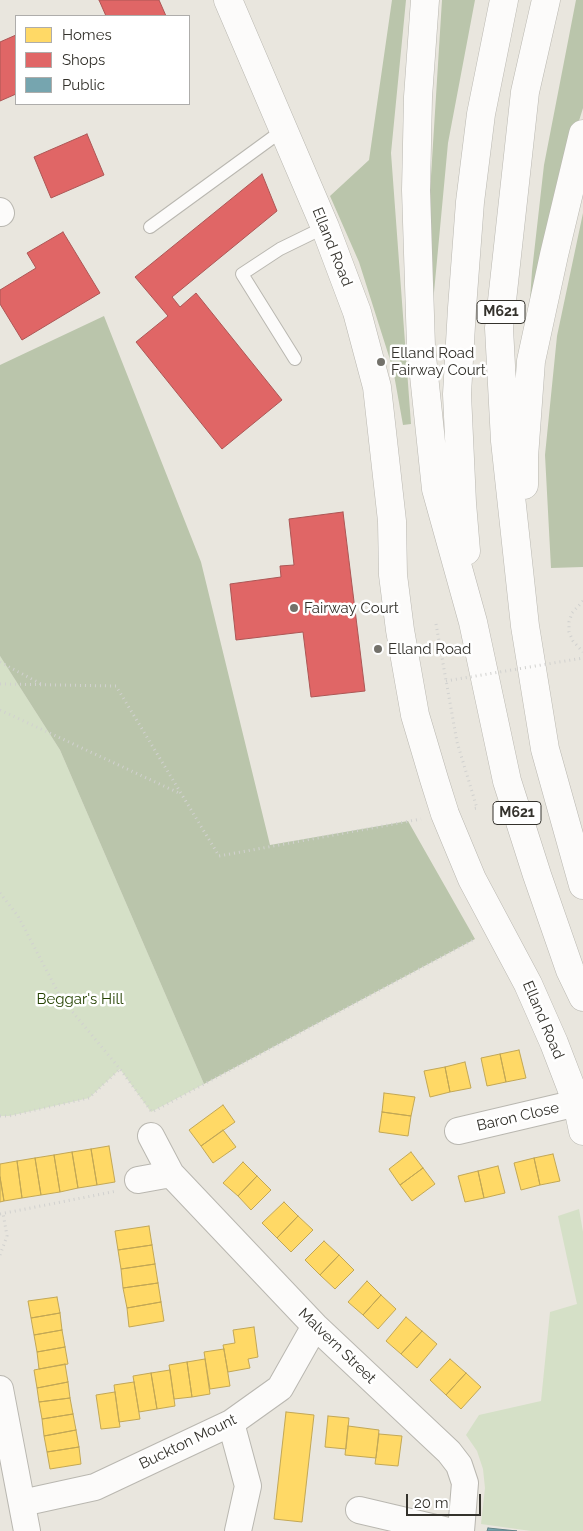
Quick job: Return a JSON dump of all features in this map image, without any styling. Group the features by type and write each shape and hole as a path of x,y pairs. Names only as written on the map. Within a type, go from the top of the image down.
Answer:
{"main road":[{"name":"Elland Road","path":"228,0 325,227 357,312 377,387 392,521 393,575 400,630 415,715 445,814 472,879 528,984 554,1042 577,1103 583,1131"},
{"path":"425,0 418,96 416,190 421,347 436,489 473,622"},
{"name":"M621","path":"504,0 481,114 470,202 457,394 462,503 473,622 507,781 570,970 583,997"},
{"name":"M621","path":"546,0 525,92 499,328 505,441 525,626 545,749 583,885"},
{"path":"525,626 524,456 532,361 554,255 583,134"}],"street":[{"name":"Baron Close","path":"458,1131 577,1103"},
{"name":"Malvern Street","path":"151,1124 172,1174 315,1326 449,1452 460,1465 465,1483 461,1531"},
{"path":"138,1180 172,1174"},
{"name":"Buckton Mount","path":"22,1503 95,1486 232,1423 280,1388 315,1326"},
{"path":"0,1389 27,1531"},
{"path":"232,1423 248,1486 238,1531"},
{"path":"359,1510 448,1531"}],"lane":[{"path":"150,227 283,130"},
{"path":"295,359 242,274 280,250 325,227"}],"path":[{"path":"583,602 572,612 569,632 572,641 583,652"},
{"path":"0,684 116,686 219,856 477,808 457,742 436,624"},
{"path":"446,680 583,658"},
{"path":"0,662 42,685"},
{"path":"0,710 181,794"},
{"path":"0,893 18,916 61,998 120,1069 151,1124 498,927"},
{"path":"0,1116 9,1116 89,1098 120,1069"},
{"path":"0,1255 7,1236 1,1214 118,1191 138,1180"}],"green space":[{"path":"392,0 406,0 391,153 411,424 403,425 393,369 359,262 330,196 369,160"},
{"path":"442,0 475,0 448,143 433,303 430,192"},
{"path":"576,0 583,0 583,108 564,169 525,371 532,271 544,165"},
{"path":"583,213 583,567 551,568 545,455 557,336"},
{"path":"104,316 201,562 270,845 408,821 475,939 204,1084 60,750 0,656 0,365"},
{"name":"Beggar's Hill","path":"0,656 60,750 204,1084 151,1112 120,1069 89,1098 9,1116 0,1116"},
{"path":"579,1209 583,1232 583,1531 531,1531 481,1524 485,1488 483,1469 477,1451 466,1435 479,1415 541,1401 550,1312 577,1304 558,1216"}],"building: Homes":[{"path":"519,1050 526,1078 506,1082 500,1054"},
{"path":"500,1054 506,1082 487,1086 481,1058"},
{"path":"465,1062 471,1088 450,1092 445,1067"},
{"path":"445,1067 450,1092 430,1097 424,1071"},
{"path":"384,1093 415,1097 411,1116 382,1112"},
{"path":"223,1105 235,1122 201,1146 189,1130"},
{"path":"382,1112 411,1116 408,1136 379,1132"},
{"path":"223,1130 236,1147 213,1163 201,1146"},
{"path":"109,1146 115,1182 97,1185 91,1149"},
{"path":"91,1149 97,1185 78,1188 72,1152"},
{"path":"72,1152 78,1188 60,1192 54,1155"},
{"path":"411,1152 423,1168 400,1185 389,1169"},
{"path":"553,1154 560,1181 540,1185 534,1158"},
{"path":"54,1155 60,1192 41,1195 35,1158"},
{"path":"35,1158 41,1195 22,1198 17,1161"},
{"path":"534,1158 540,1185 521,1190 514,1163"},
{"path":"17,1161 22,1198 4,1201 0,1164"},
{"path":"243,1162 257,1176 238,1196 223,1183"},
{"path":"498,1166 505,1193 484,1198 478,1171"},
{"path":"423,1168 435,1184 412,1201 400,1185"},
{"path":"478,1171 484,1198 465,1202 458,1176"},
{"path":"257,1176 271,1190 251,1210 238,1196"},
{"path":"0,1177 4,1201 0,1202"},
{"path":"284,1202 298,1216 277,1238 262,1223"},
{"path":"298,1216 313,1230 291,1252 277,1238"},
{"path":"149,1226 152,1245 118,1250 115,1231"},
{"path":"324,1241 339,1255 320,1275 305,1260"},
{"path":"152,1245 155,1264 121,1269 118,1250"},
{"path":"339,1255 354,1270 335,1289 320,1275"},
{"path":"155,1264 158,1283 123,1288 121,1269"},
{"path":"367,1281 381,1295 363,1315 348,1302"},
{"path":"158,1283 161,1302 127,1308 123,1288"},
{"path":"381,1295 396,1309 378,1329 363,1315"},
{"path":"57,1297 60,1313 31,1318 28,1301"},
{"path":"161,1302 164,1321 129,1327 127,1308"},
{"path":"60,1313 62,1330 34,1335 31,1318"},
{"path":"406,1317 422,1331 401,1354 386,1341"},
{"path":"254,1327 258,1357 248,1359 250,1368 228,1372 223,1345 235,1343 233,1330"},
{"path":"62,1330 65,1347 37,1352 34,1335"},
{"path":"422,1331 437,1344 417,1368 401,1354"},
{"path":"65,1347 68,1364 39,1369 37,1352"},
{"path":"224,1349 230,1386 210,1389 204,1352"},
{"path":"205,1359 210,1394 192,1397 187,1362"},
{"path":"450,1359 466,1373 446,1395 430,1380"},
{"path":"187,1362 192,1397 174,1399 169,1365"},
{"path":"65,1364 68,1382 37,1388 34,1370"},
{"path":"170,1370 175,1406 157,1409 151,1373"},
{"path":"151,1373 157,1409 139,1412 133,1376"},
{"path":"466,1373 481,1387 461,1409 446,1395"},
{"path":"68,1382 70,1398 39,1402 37,1388"},
{"path":"134,1382 140,1419 119,1422 114,1385"},
{"path":"115,1392 120,1427 101,1429 96,1395"},
{"path":"70,1398 73,1414 42,1419 39,1402"},
{"path":"286,1412 314,1415 302,1522 274,1519"},
{"path":"73,1414 76,1430 44,1436 42,1419"},
{"path":"328,1416 349,1418 346,1449 325,1447"},
{"path":"348,1426 379,1430 376,1458 345,1455"},
{"path":"76,1430 79,1447 47,1452 44,1436"},
{"path":"379,1434 402,1436 398,1466 375,1464"},
{"path":"79,1447 81,1464 50,1469 47,1452"}],"building: Shops":[{"path":"99,0 159,0 166,15 106,15"},
{"path":"15,35 15,94 0,101 0,42"},
{"path":"87,134 104,175 51,198 34,157"},
{"path":"262,174 277,211 172,297 180,307 196,293 282,400 222,449 136,342 168,316 135,277"},
{"path":"63,232 100,293 22,340 0,304 0,290 36,268 27,253"},
{"name":"Fairway Court","path":"343,512 365,691 311,697 303,632 236,640 230,584 281,577 280,566 294,565 289,519"}],"building: Public":[{"path":"488,1528 517,1531 487,1531"}],"place":[{"name":"Elland Road Fairway Court","path":"381,362"},
{"name":"Fairway Court","path":"294,608"},
{"name":"Elland Road","path":"378,649"}]}
